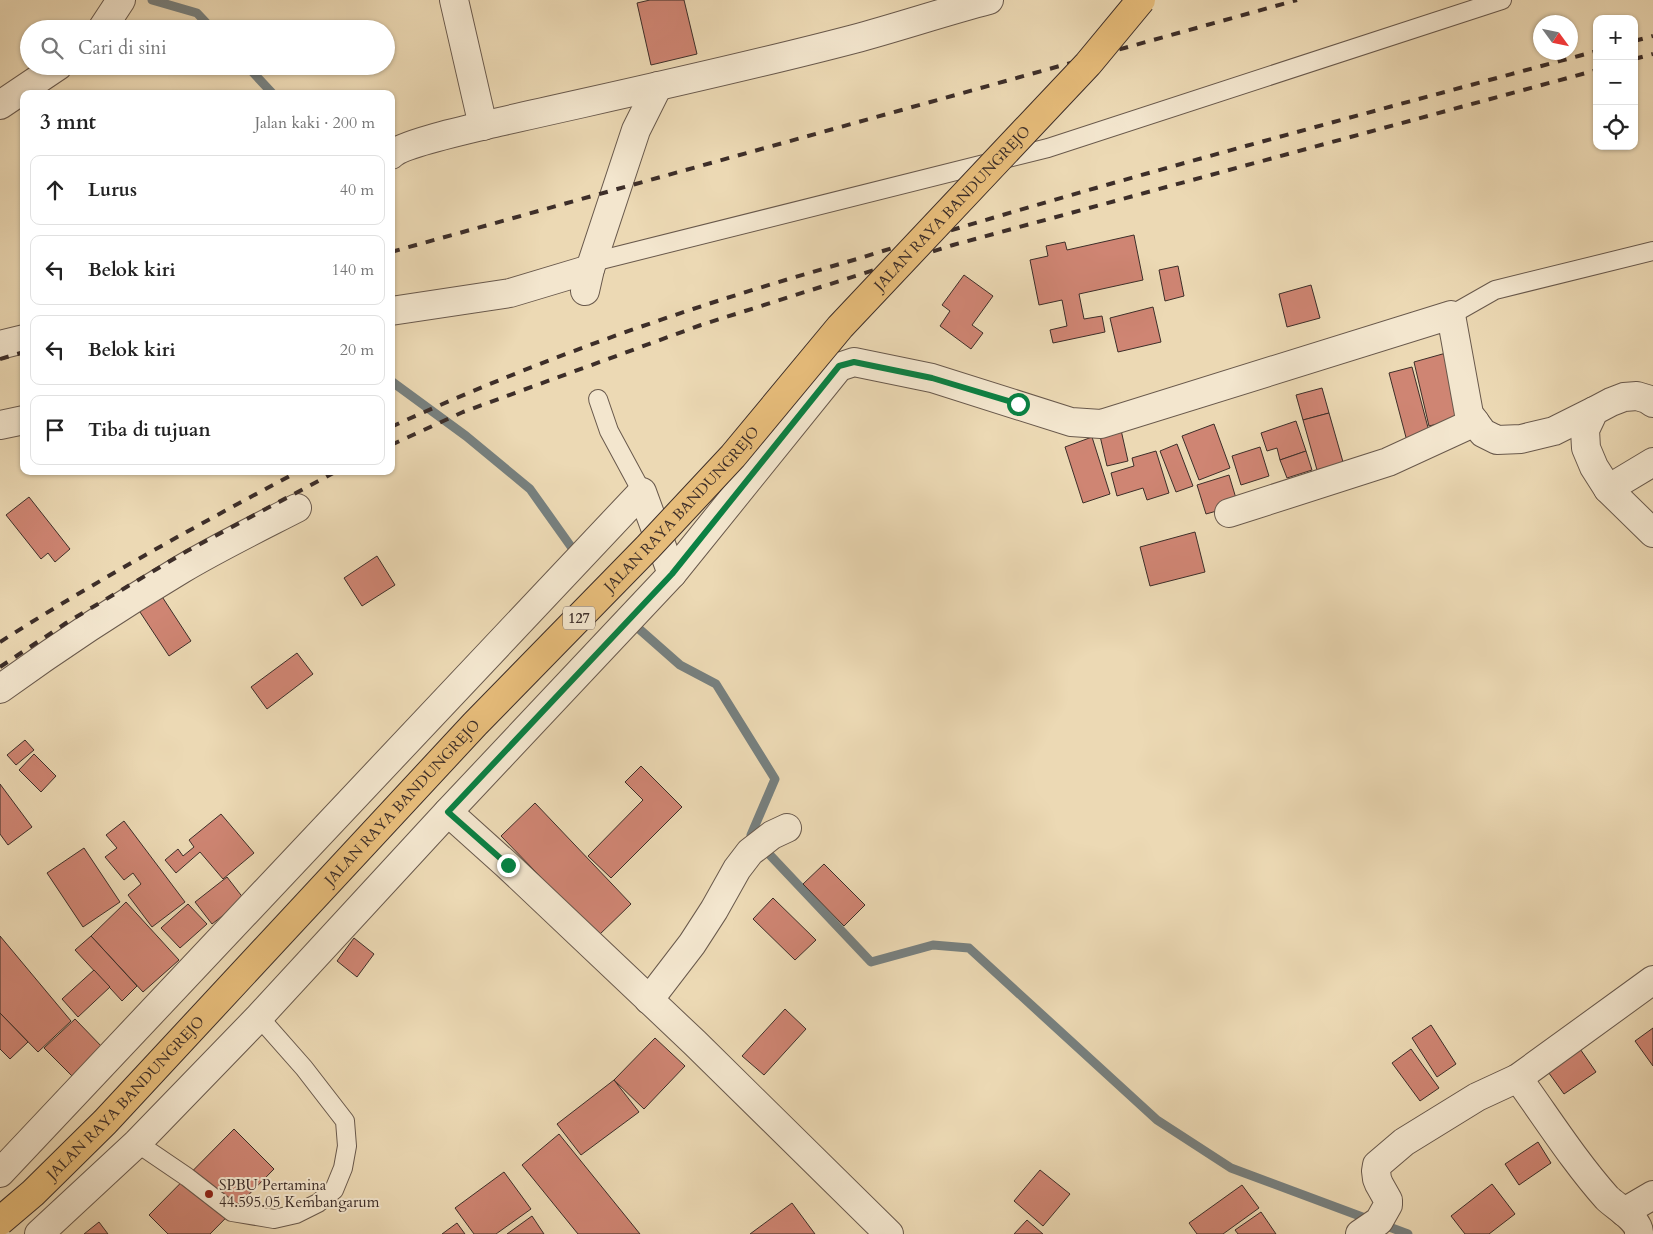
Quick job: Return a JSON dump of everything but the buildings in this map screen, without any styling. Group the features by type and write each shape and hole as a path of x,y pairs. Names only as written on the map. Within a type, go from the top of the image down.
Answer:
{"main road":[{"name":"JALAN RAYA BANDUNGREJO","path":"0,1221 33,1193 105,1122 475,724 648,547 733,456 840,327 1088,64 1141,0"}],"street":[{"path":"108,20 121,0"},
{"path":"454,0 482,126"},
{"path":"395,152 404,147 482,126 658,86 854,38 946,5 989,0"},
{"path":"23,90 45,75"},
{"path":"395,309 510,293 590,274 636,130 658,86"},
{"path":"0,106 20,92"},
{"path":"40,1234 137,1144 259,1017 448,812 672,574 839,366 854,362 932,378 1071,422 1101,424 1451,315 1469,414 1483,433 1497,440 1522,438 1554,430 1624,397 1637,396 1651,399"},
{"path":"0,345 20,340"},
{"path":"1594,410 1585,430 1586,448 1594,467 1608,489 1653,533"},
{"path":"0,426 20,421"},
{"path":"1229,513 1388,462 1475,422"},
{"path":"1608,489 1653,462"},
{"path":"2,1167 642,492 672,574"},
{"path":"0,689 48,655 183,569 296,508"},
{"path":"448,812 508,865 694,1043 889,1234"},
{"path":"649,1000 692,944 750,852 779,832"},
{"path":"1369,1227 1388,1204 1388,1200 1378,1184 1376,1171 1378,1165 1404,1142 1477,1097 1518,1078 1653,980"},
{"path":"1518,1078 1587,1174 1632,1223 1653,1195"}],"lane":[{"path":"590,274 1048,148 1502,0"},
{"path":"1451,315 1495,290 1653,251"},
{"path":"598,398 610,430 642,492"},
{"path":"137,1144 187,1177 232,1212 274,1219 296,1214 318,1203 334,1190 343,1168 347,1146 345,1121 304,1068 259,1017"}],"waterway":[{"path":"152,0 197,13 204,20"},
{"path":"255,75 269,90"},
{"path":"395,384 466,436 530,489 572,548"},
{"path":"638,628 680,665 716,684 775,779 751,835 871,962 933,945 969,948 1157,1120 1231,1168 1408,1234"}],"railway":[{"path":"395,251 1297,0"},
{"path":"1638,40 1653,36"},
{"path":"395,425 465,394 616,335 734,296 1133,177 1593,52"},
{"path":"1638,58 1653,54"},
{"path":"395,443 463,412 701,325 953,245 1593,71"},
{"path":"0,359 20,353"},
{"path":"0,642 186,532 292,475"},
{"path":"0,667 66,623 187,551 330,475"}],"place":[{"name":"SPBU Pertamina 44.595.05 Kembangarum","path":"209,1194"}],"route":[{"path":"508,865 448,812 672,574 839,366 854,362 932,378 1018,404"}]}
